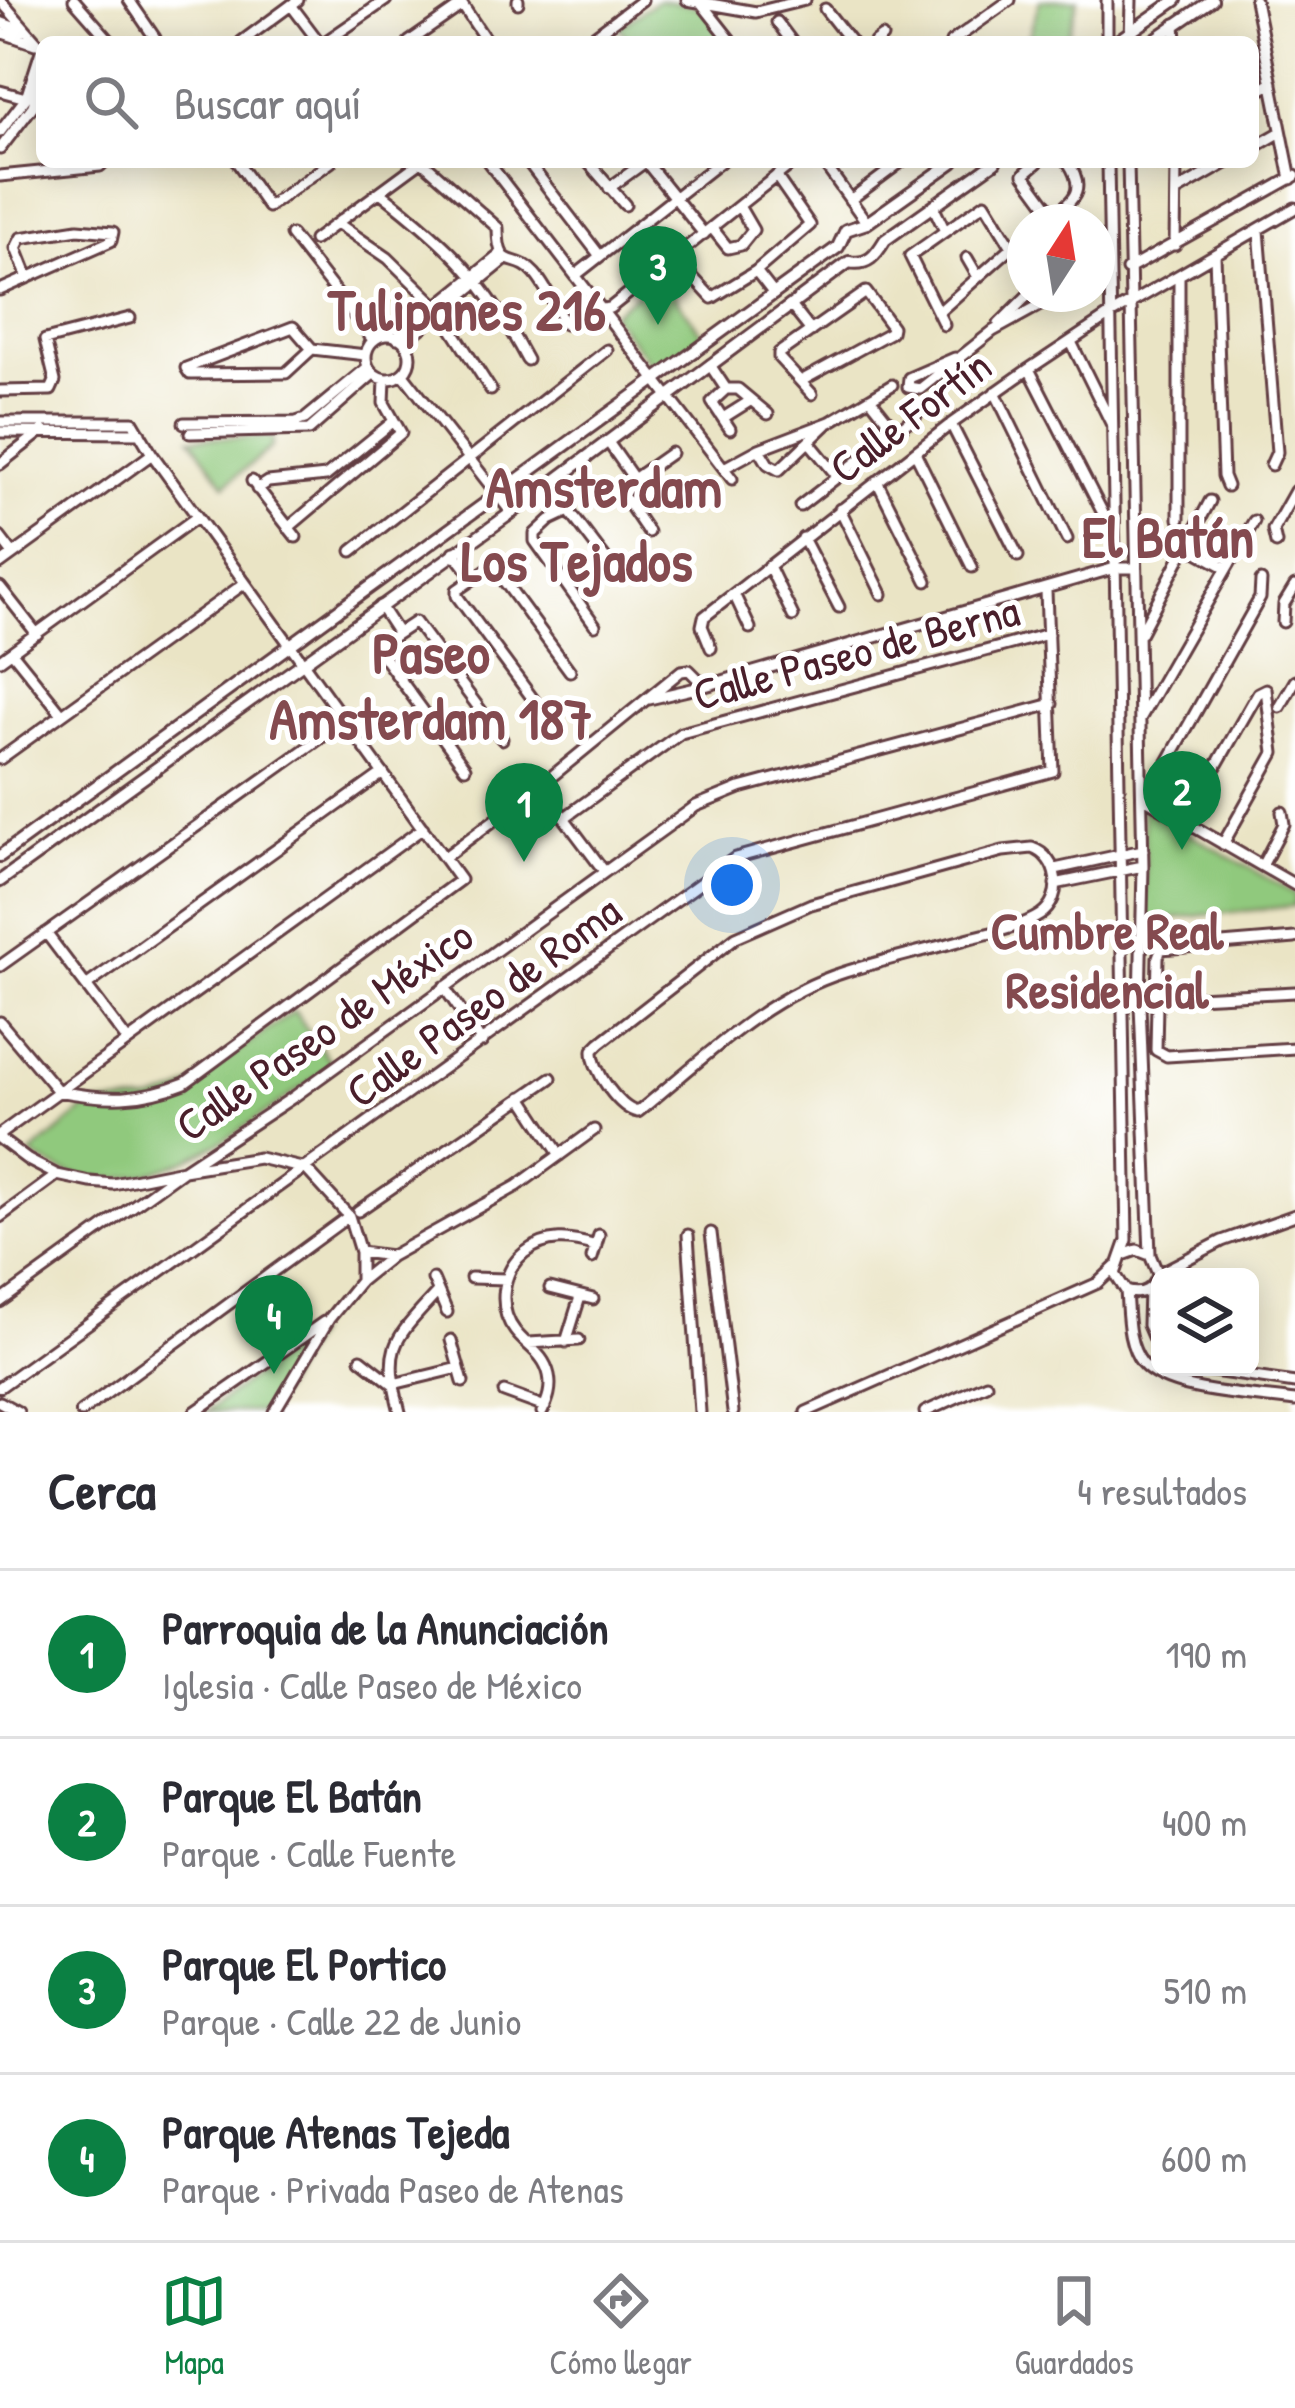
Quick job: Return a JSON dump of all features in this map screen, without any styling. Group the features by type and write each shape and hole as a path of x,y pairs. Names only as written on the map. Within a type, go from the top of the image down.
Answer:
{"main road":[{"path":"1131,36 1176,0"},
{"path":"1159,36 1212,0"},
{"path":"0,856 838,247 846,230 867,223 945,168"},
{"path":"0,881 532,498 849,262 871,259 885,240 986,168"},
{"path":"838,247 849,262"},
{"path":"673,365 686,383"}],"street":[{"path":"0,0 36,41"},
{"path":"129,0 151,36"},
{"path":"331,36 386,0"},
{"path":"595,36 642,0"},
{"path":"687,0 756,12 805,0"},
{"path":"959,36 1010,0"},
{"path":"1107,0 1107,36"},
{"path":"1130,36 1131,0"},
{"path":"1127,270 1293,177 1255,0"},
{"path":"79,2 106,36"},
{"path":"249,36 294,2 318,36"},
{"path":"418,36 461,2 483,36"},
{"path":"703,4 727,36"},
{"path":"825,9 846,36"},
{"path":"0,22 28,32"},
{"path":"777,22 788,36"},
{"path":"1175,24 1176,36"},
{"path":"159,36 170,28"},
{"path":"604,30 608,36"},
{"path":"0,32 36,45"},
{"path":"1258,36 1262,34"},
{"path":"0,132 26,98 36,64"},
{"path":"1259,90 1271,83"},
{"path":"0,91 26,98"},
{"path":"0,149 33,106 36,95"},
{"path":"1259,144 1281,131"},
{"path":"0,176 80,168"},
{"path":"243,168 268,207 323,168"},
{"path":"314,239 414,168"},
{"path":"429,168 498,228 503,257"},
{"path":"493,168 732,479"},
{"path":"533,168 600,256"},
{"path":"594,168 625,205"},
{"path":"609,188 637,168"},
{"path":"650,168 708,231 732,249 752,236 753,228 739,206"},
{"path":"576,275 712,168"},
{"path":"603,309 786,168"},
{"path":"828,168 867,223"},
{"path":"850,200 893,168"},
{"path":"1031,168 1024,174 1044,204"},
{"path":"1070,204 1079,191 1072,168"},
{"path":"1108,168 1109,204"},
{"path":"1128,168 1131,466 1144,798 1140,979 1150,1255 1155,1268"},
{"path":"1175,245 1176,168"},
{"path":"1177,191 1217,168"},
{"path":"675,257 712,298 757,269 810,225 776,176"},
{"path":"380,192 431,231 477,278 527,360"},
{"path":"944,325 909,258 985,202 1007,239"},
{"path":"933,206 945,230"},
{"name":"Calle Fortín","path":"711,648 701,622 951,424 1110,315 1295,208"},
{"path":"337,223 388,258 439,309 490,389"},
{"path":"0,290 28,278 111,241 114,234 109,229 78,229 24,236 16,248 28,278"},
{"path":"1259,230 1277,452 1271,465"},
{"path":"187,428 305,419 369,365 373,340 291,235"},
{"path":"741,245 774,294"},
{"path":"940,311 1007,251"},
{"path":"1215,255 1227,487"},
{"path":"400,340 503,257"},
{"path":"503,257 534,273 565,324"},
{"path":"967,257 978,277"},
{"path":"1179,277 1179,519"},
{"path":"801,381 892,330 864,292 779,355 801,381 812,394"},
{"path":"792,308 812,331"},
{"path":"993,331 1011,312"},
{"path":"956,358 917,372 909,378 908,387 920,389 993,331 1027,312"},
{"path":"806,1412 1098,1283 1124,1255 1123,868 1110,312"},
{"path":"0,392 54,387 45,340 130,318"},
{"path":"313,349 286,374 190,374 186,368 289,327 313,349 369,365 385,379"},
{"path":"373,340 386,335 400,340 410,356 403,374"},
{"path":"1071,342 1112,426"},
{"path":"828,349 837,363"},
{"path":"352,550 607,350"},
{"path":"710,365 730,388 768,414"},
{"path":"1028,369 1114,539"},
{"path":"385,379 403,374"},
{"path":"403,374 511,512"},
{"path":"385,379 384,403 394,421 401,434 292,532 254,485 326,476 394,421"},
{"path":"724,468 830,422 892,385"},
{"path":"730,388 712,402 730,429"},
{"path":"995,392 1067,539"},
{"path":"870,398 897,432"},
{"path":"723,418 750,401"},
{"path":"800,506 916,416"},
{"path":"0,422 136,428 446,856 686,669 706,686"},
{"path":"760,449 768,464 778,470 830,422"},
{"path":"951,424 1018,556"},
{"path":"0,432 44,427"},
{"path":"0,464 44,427"},
{"path":"608,442 634,479"},
{"path":"810,442 837,476"},
{"path":"915,452 972,567"},
{"path":"648,532 622,495 634,479 671,453"},
{"path":"0,564 152,454"},
{"path":"1113,467 1131,466"},
{"path":"877,481 927,581"},
{"path":"1276,543 1273,530 1295,490"},
{"path":"532,498 550,520"},
{"path":"1137,638 1210,501"},
{"path":"840,509 882,594"},
{"path":"595,625 535,541 535,534 566,511 617,574"},
{"path":"0,660 197,517"},
{"path":"1139,719 1254,521"},
{"path":"0,537 14,554"},
{"path":"803,538 839,607"},
{"path":"1114,539 1136,542"},
{"path":"1187,547 1227,568"},
{"path":"454,552 472,577"},
{"path":"769,566 793,616"},
{"path":"544,714 458,590 489,568 496,570 570,671"},
{"path":"649,699 1115,568 1136,568"},
{"path":"1144,798 1260,598 1261,581"},
{"path":"0,759 245,583"},
{"path":"1283,622 1284,604 1295,586"},
{"path":"0,587 37,634"},
{"path":"1046,591 1052,704"},
{"path":"734,594 750,628"},
{"path":"380,606 398,632"},
{"path":"465,768 380,652 380,645 411,622 418,625 502,739"},
{"name":"Calle Paseo de Berna","path":"564,818 681,733 1048,634"},
{"path":"12,652 62,714"},
{"path":"1280,707 1295,680"},
{"path":"1184,822 1258,693 1266,688 1274,753 1223,844"},
{"name":"Calle Paseo de Roma","path":"0,1387 735,858 1053,771 1052,704"},
{"name":"Calle Paseo de México","path":"0,1136 28,1160 57,1175 113,1184 182,1170 295,1096 714,796 1052,704"},
{"path":"0,967 346,720"},
{"path":"86,986 383,773"},
{"path":"540,786 604,871"},
{"path":"1144,798 1295,885"},
{"path":"1262,866 1284,824 1282,812"},
{"path":"0,1136 424,828"},
{"path":"1120,830 1142,830"},
{"path":"1016,848 1040,850 1055,869 1055,884 1047,909 1039,916 840,973 788,996 746,1023 638,1112 631,1113 595,1067 593,1049 736,937 811,904 1016,848"},
{"path":"1055,869 1142,850"},
{"name":"Calle Paseo de México","path":"58,1091 124,1101 154,1096 185,1083 458,885 460,880 446,856"},
{"path":"1103,857 1105,872"},
{"path":"1055,884 1143,866"},
{"path":"46,933 127,1040"},
{"path":"1295,938 1166,946 1159,952 1156,1050 1162,1055 1295,1048"},
{"path":"1122,979 1157,979"},
{"path":"444,987 482,1042"},
{"path":"1157,999 1295,992"},
{"path":"0,1022 58,1091"},
{"path":"81,1412 353,1213 550,1078"},
{"path":"522,1096 560,1155"},
{"path":"195,1412 314,1333 360,1280 391,1256 517,1186 594,1130"},
{"path":"0,1302 182,1170 260,1158 306,1169 353,1213 360,1280"},
{"path":"0,1217 57,1175"},
{"path":"1170,1268 1222,1241 1295,1215"},
{"path":"711,1233 733,1412"},
{"path":"688,1235 700,1412"},
{"path":"504,1392 544,1409 550,1391 540,1354 510,1324 506,1310 506,1279 515,1262 541,1242 560,1238 596,1246"},
{"path":"1124,1255 1137,1250 1150,1255"},
{"path":"360,1252 391,1256"},
{"path":"1115,1267 1126,1291 1130,1338 1142,1363 1159,1377 1295,1401"},
{"path":"471,1278 506,1279"},
{"path":"433,1279 447,1312"},
{"path":"1151,1286 1151,1332"},
{"path":"550,1288 587,1298 566,1342"},
{"path":"1126,1291 1149,1289"},
{"path":"400,1412 392,1348 437,1293"},
{"path":"274,1412 314,1333"},
{"path":"695,1341 724,1335"},
{"path":"451,1340 463,1382"},
{"path":"529,1343 579,1340"},
{"path":"361,1359 393,1384"},
{"path":"393,1384 459,1368"},
{"path":"1247,1376 1295,1383"},
{"path":"925,1412 986,1384"},
{"path":"0,1402 18,1412"}],"green space":[{"path":"658,0 702,7 725,36 626,36 619,27"},
{"path":"1040,0 1078,0 1068,36 1029,36"},
{"path":"659,276 704,336 656,371 611,314"},
{"path":"191,438 273,438 272,447 225,485"},
{"path":"1143,807 1295,894 1295,906 1147,921"},
{"path":"294,1011 333,1065 190,1158 150,1173 110,1179 70,1173 31,1154 91,1104 150,1102 181,1092"},
{"path":"314,1335 269,1412 206,1412 308,1336"}],"place":[{"name":"Parque El Portico","path":"658,325"},
{"name":"Parque El Batán","path":"1182,850"},
{"name":"Parroquia de la Anunciación","path":"524,862"},
{"name":"Parque Atenas Tejeda","path":"274,1374"}],"district":[{"name":"Tulipanes 216","path":"467,310"},
{"name":"Amsterdam","path":"604,487"},
{"name":"El Batán","path":"1168,537"},
{"name":"Los Tejados","path":"577,561"},
{"name":"Paseo Amsterdam 187","path":"431,686"},
{"name":"Cumbre Real Residencial","path":"1107,960"}]}
